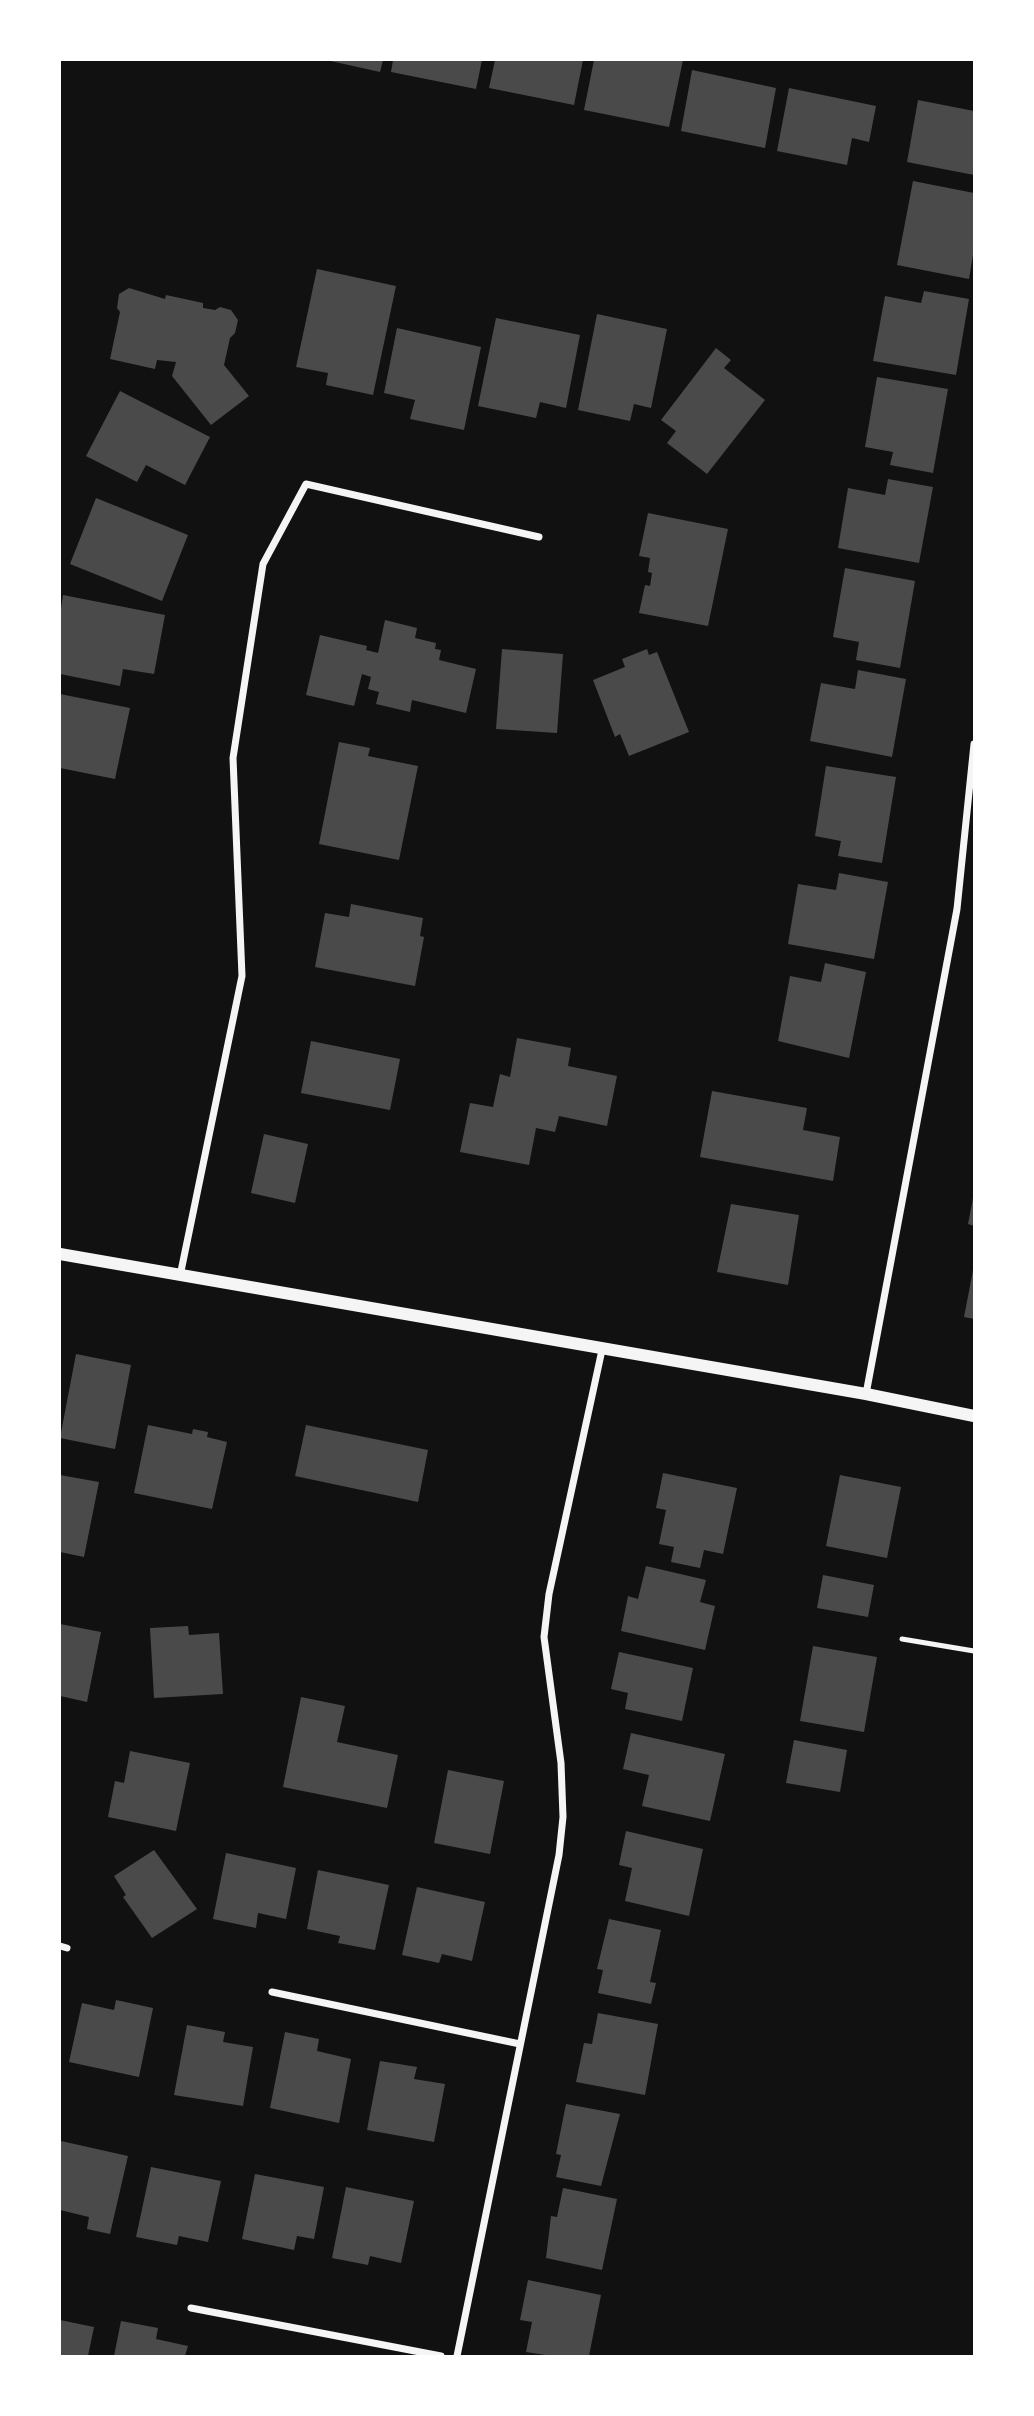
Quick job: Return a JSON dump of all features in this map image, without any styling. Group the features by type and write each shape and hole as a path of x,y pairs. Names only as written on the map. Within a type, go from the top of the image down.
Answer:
{"street":[{"path":"180,1276 242,976 233,758 263,564 306,484 539,537"},
{"path":"866,1394 957,909 975,744"},
{"path":"60,1254 866,1394 975,1416"},
{"path":"457,2357 559,1855 563,1816 561,1763 544,1637 548,1594 602,1350"},
{"path":"272,1992 520,2044"},
{"path":"191,2308 441,2357"}],"lane":[{"path":"902,1639 975,1651"}],"building":[{"path":"326,60 383,60 380,72"},
{"path":"393,60 482,60 476,89 391,72"},
{"path":"495,60 583,60 574,105 489,88"},
{"path":"594,60 683,60 669,127 584,110"},
{"path":"692,70 776,88 765,148 681,131"},
{"path":"789,88 876,106 869,142 852,138 847,165 777,151"},
{"path":"918,100 974,111 974,175 907,162"},
{"path":"913,181 974,193 974,249 969,279 897,265"},
{"path":"317,269 396,286 373,395 326,385 328,373 296,367"},
{"path":"129,288 165,299 166,295 203,303 203,308 215,310 220,307 231,310 238,320 235,333 230,338 224,365 249,396 211,425 172,376 176,362 157,360 155,369 110,359 120,312 117,308 119,294"},
{"path":"924,291 969,299 956,375 873,361 885,296 921,303"},
{"path":"597,314 667,329 651,408 634,404 630,421 578,410"},
{"path":"496,318 580,335 566,408 540,402 536,418 478,406"},
{"path":"397,328 481,347 464,430 410,419 415,400 384,393"},
{"path":"716,348 731,360 724,368 765,400 707,474 667,443 676,431 661,420"},
{"path":"877,377 948,389 933,473 890,465 893,452 865,447"},
{"path":"120,391 210,437 185,485 146,465 137,482 86,456"},
{"path":"888,479 933,487 919,563 838,548 848,488 885,495"},
{"path":"96,498 188,535 162,601 70,564"},
{"path":"648,513 728,529 708,626 639,613 645,585 650,586 652,573 648,572 650,558 639,556"},
{"path":"845,568 915,581 900,668 856,660 859,642 833,637"},
{"path":"63,595 165,615 154,674 123,669 120,686 60,674 60,615"},
{"path":"385,620 417,628 415,638 436,643 435,649 441,650 439,660 476,669 466,713 412,700 410,712 376,704 379,692 368,689 371,677 362,674 354,706 306,695 320,635 367,646 366,650 378,653"},
{"path":"502,649 563,654 557,733 496,729"},
{"path":"647,649 649,655 657,652 689,732 629,756 620,734 615,737 593,680 625,667 622,659"},
{"path":"858,670 906,679 892,757 810,741 821,683 855,689"},
{"path":"60,694 130,708 115,779 60,768"},
{"path":"339,742 370,748 368,756 418,766 399,860 319,844"},
{"path":"826,766 896,777 882,863 838,856 841,841 815,836"},
{"path":"839,873 888,882 874,959 788,944 798,884 836,890"},
{"path":"351,904 423,918 420,936 424,937 415,986 315,967 325,913 349,917"},
{"path":"825,963 866,972 849,1058 778,1041 790,976 821,982"},
{"path":"517,1038 571,1048 568,1066 617,1076 607,1126 559,1116 555,1132 536,1128 529,1165 460,1152 470,1103 493,1107 500,1074 510,1077"},
{"path":"311,1041 400,1059 390,1110 301,1093"},
{"path":"712,1091 807,1108 803,1130 840,1137 833,1181 700,1157"},
{"path":"264,1134 308,1144 295,1203 251,1193"},
{"path":"974,1198 974,1226 968,1224"},
{"path":"731,1204 799,1215 788,1285 717,1272"},
{"path":"974,1270 974,1319 964,1317"},
{"path":"76,1354 131,1365 115,1449 60,1438"},
{"path":"148,1425 192,1434 193,1429 208,1432 207,1437 227,1442 212,1509 134,1493"},
{"path":"306,1425 428,1450 418,1502 295,1476"},
{"path":"663,1473 737,1488 723,1554 704,1550 700,1568 671,1562 674,1547 659,1544 666,1510 656,1508"},
{"path":"60,1475 99,1482 84,1557 60,1552"},
{"path":"840,1475 901,1487 887,1558 826,1546"},
{"path":"646,1566 706,1580 700,1602 715,1606 705,1650 621,1631 628,1596 638,1599"},
{"path":"823,1575 874,1585 868,1617 817,1608"},
{"path":"60,1624 101,1632 87,1702 60,1696"},
{"path":"188,1626 189,1635 219,1633 223,1694 154,1698 150,1628"},
{"path":"813,1646 877,1657 864,1732 800,1721"},
{"path":"619,1652 693,1668 682,1721 625,1709 628,1693 611,1689"},
{"path":"301,1697 345,1706 337,1742 398,1755 387,1808 283,1787"},
{"path":"631,1733 725,1754 710,1821 642,1806 649,1775 623,1769"},
{"path":"794,1740 847,1750 840,1792 786,1783"},
{"path":"130,1751 190,1763 176,1831 108,1817 115,1781 124,1783"},
{"path":"448,1770 504,1781 490,1854 434,1843"},
{"path":"626,1831 703,1849 689,1916 625,1901 632,1868 619,1865"},
{"path":"154,1850 197,1909 152,1938 123,1897 126,1895 114,1876"},
{"path":"226,1853 296,1868 286,1919 258,1913 256,1928 213,1919"},
{"path":"318,1870 389,1885 375,1950 338,1943 340,1936 307,1929"},
{"path":"417,1887 485,1902 472,1961 442,1954 439,1963 402,1955"},
{"path":"609,1919 661,1930 650,1982 656,1983 651,2004 598,1993 603,1970 597,1969"},
{"path":"116,2000 153,2008 139,2077 69,2062 82,2003 114,2010"},
{"path":"598,2013 658,2024 645,2095 576,2082 584,2043 592,2044"},
{"path":"187,2025 225,2032 223,2042 253,2047 243,2106 174,2095"},
{"path":"285,2032 319,2039 317,2051 351,2059 339,2123 270,2108"},
{"path":"380,2061 417,2067 414,2079 445,2084 434,2142 367,2130"},
{"path":"566,2104 620,2114 601,2186 556,2177 561,2155 556,2154"},
{"path":"61,2141 128,2156 110,2234 87,2229 89,2217 60,2210"},
{"path":"151,2167 221,2181 208,2242 179,2236 177,2245 136,2237"},
{"path":"255,2174 324,2187 314,2239 297,2236 294,2250 242,2239"},
{"path":"346,2187 414,2201 401,2263 370,2256 368,2265 332,2258"},
{"path":"563,2188 617,2199 602,2270 546,2258 551,2216 557,2217"},
{"path":"528,2280 601,2295 589,2356 552,2356 526,2352 532,2322 520,2320"},
{"path":"60,2320 94,2327 88,2356 60,2356"},
{"path":"121,2321 158,2328 156,2339 188,2346 185,2356 114,2356"}]}
